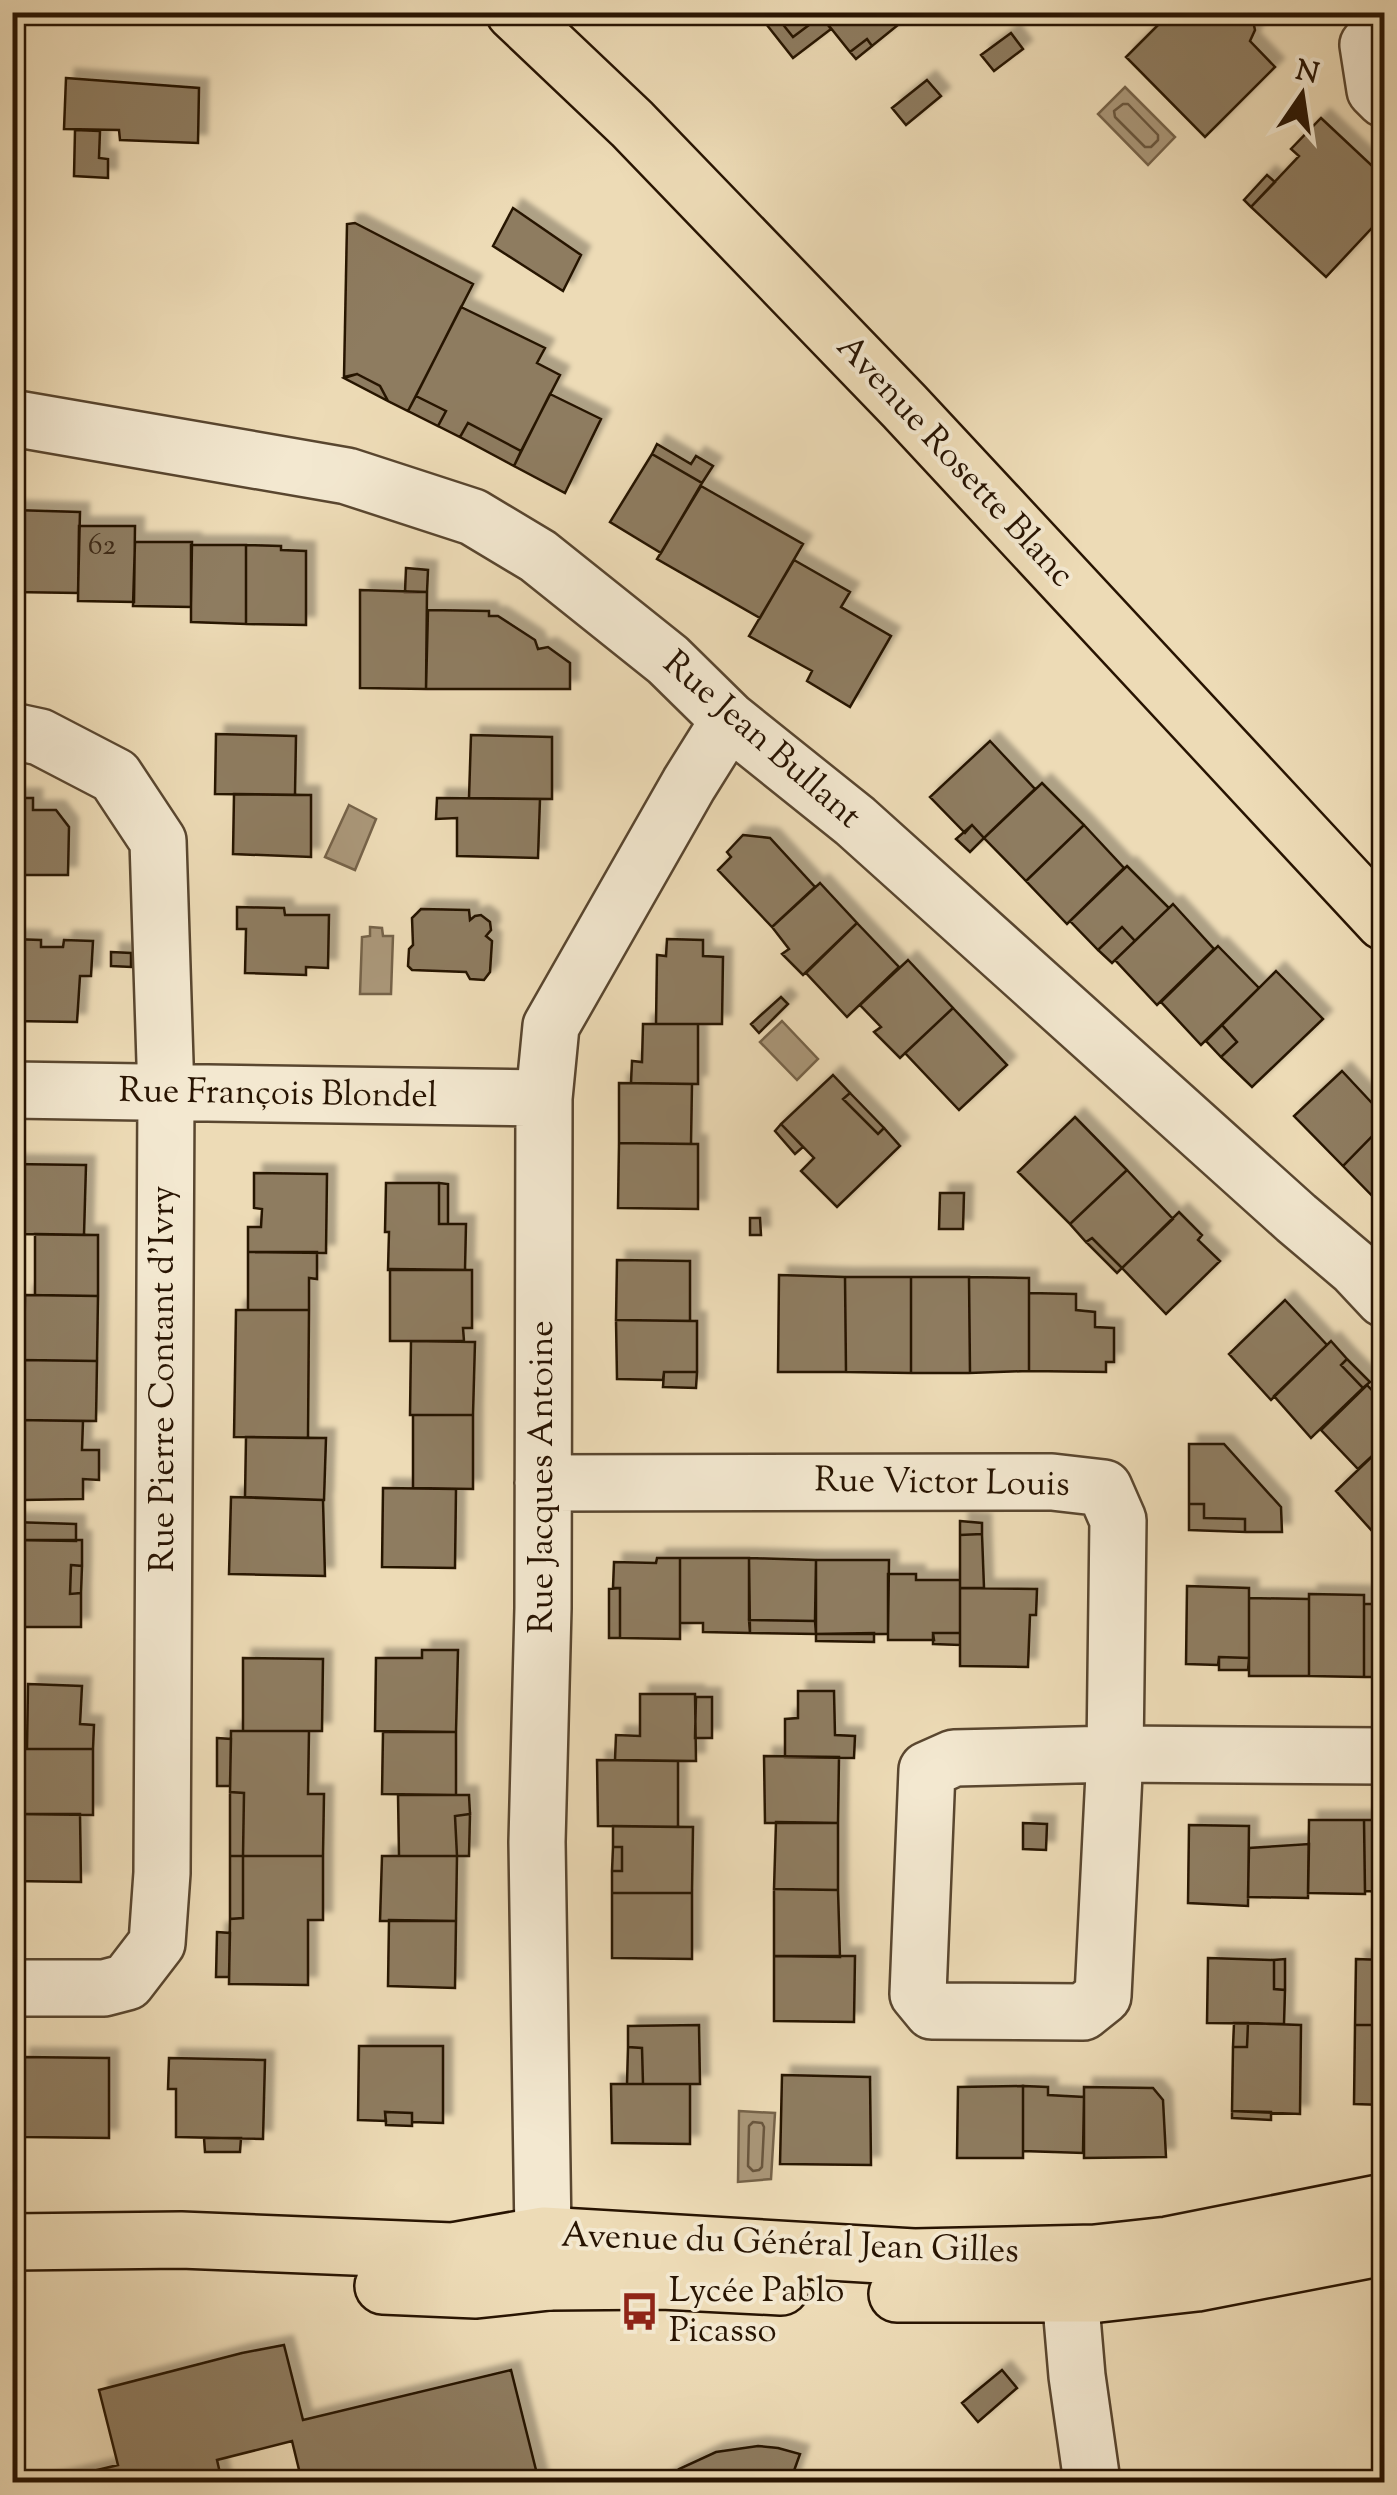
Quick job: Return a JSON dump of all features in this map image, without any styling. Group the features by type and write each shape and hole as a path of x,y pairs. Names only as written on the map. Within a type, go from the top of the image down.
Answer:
{"main road":[{"name":"Avenue Rosette Blanc","path":"514,12 632,124 890,392 1384,922"},
{"name":"Avenue du Général Jean Gilles","path":"12,2242 181,2240 546,2258 1096,2253 1168,2245 1384,2202"},
{"name":"Avenue du Général Jean Gilles","path":"12,2280 160,2277 476,2290 546,2258 662,2280 916,2294 1099,2294 1197,2283 1384,2247"}],"street":[{"path":"1384,26 1368,45 1375,90 1384,99"},
{"name":"Rue Jean Bullant","path":"12,418 346,476 472,517 538,556 668,660 728,720 854,821 1355,1268 1384,1299"},
{"name":"Rue Jacques Antoine","path":"546,2258 537,1842 544,1608 544,1098 551,1026 728,720"},
{"name":"Rue Pierre Contant d'Ivry","path":"12,731 40,737 114,776 158,841 166,1094 162,1872 157,1943 126,1982 104,1988 12,1988"},
{"name":"Rue François Blondel","path":"12,1090 544,1098"},
{"name":"Rue Victor Louis","path":"543,1483 1052,1482 1104,1488 1118,1520 1115,1754"},
{"path":"1115,1754 1104,1996 1083,2012 932,2011 918,1994 927,1770 954,1758 1115,1754 1384,1756"},
{"path":"1070,2294 1092,2482"}],"water":[{"path":"1125,87 1175,137 1148,165 1098,114"},
{"path":"349,805 376,819 355,870 325,857"},
{"path":"370,927 382,928 383,936 393,936 391,994 360,994 362,937 370,936"},
{"path":"782,1021 818,1059 797,1080 760,1042"},
{"path":"739,2111 775,2113 771,2179 738,2182"}],"building":[{"path":"773,12 793,37 821,16 831,29 793,58 759,15"},
{"path":"773,12 818,12 821,16 793,37"},
{"path":"818,12 906,12 909,16 872,46 867,39 850,52"},
{"path":"1171,12 1246,15 1255,30 1250,41 1275,67 1205,137 1126,57"},
{"path":"1011,33 1023,49 994,71 981,55"},
{"path":"867,39 872,46 856,59 850,52"},
{"path":"66,78 199,88 198,143 120,140 119,130 64,129"},
{"path":"927,80 941,96 906,125 892,108"},
{"path":"1321,118 1384,177 1384,215 1326,277 1251,207 1299,156 1291,149"},
{"path":"75,130 100,131 99,158 108,159 108,178 74,176"},
{"path":"1267,175 1275,182 1251,207 1244,200"},
{"path":"513,208 581,255 563,291 493,246"},
{"path":"355,223 473,284 408,411 388,401 380,386 357,374 344,377 347,224"},
{"path":"461,307 545,348 537,363 560,375 521,451 468,423 460,437 438,426 446,411 416,396"},
{"path":"357,374 380,386 388,401 344,378"},
{"path":"550,394 601,419 565,493 514,466"},
{"path":"416,396 446,411 438,426 408,411"},
{"path":"468,423 521,451 514,466 460,437"},
{"path":"657,444 691,464 696,456 713,466 702,483 652,454"},
{"path":"652,454 702,483 661,553 610,522"},
{"path":"701,486 803,544 760,618 657,559"},
{"path":"13,510 80,512 78,593 12,592"},
{"path":"79,526 135,526 134,602 78,601"},
{"path":"135,542 192,542 191,607 133,606"},
{"path":"191,545 246,545 246,624 191,622"},
{"path":"246,545 306,551 306,625 246,624"},
{"path":"794,560 850,592 841,607 891,636 850,707 807,681 812,671 749,636"},
{"path":"406,568 428,570 427,592 405,592"},
{"path":"360,590 427,592 426,689 360,688"},
{"path":"428,610 489,611 489,616 498,616 535,640 538,649 548,647 570,663 570,689 426,689"},
{"path":"216,734 296,736 295,795 215,794"},
{"path":"471,735 552,737 552,799 469,798"},
{"path":"990,741 1035,789 984,838 972,825 965,833 930,797"},
{"path":"1042,783 1084,825 1026,881 984,838"},
{"path":"234,794 311,795 311,857 233,854"},
{"path":"12,798 33,798 33,810 56,810 69,827 68,875 12,875"},
{"path":"437,798 540,799 538,858 457,856 457,818 436,819"},
{"path":"972,825 984,838 970,852 956,839"},
{"path":"1084,825 1124,868 1067,924 1026,881"},
{"path":"743,835 770,838 815,887 772,927 718,870 731,857 727,852"},
{"path":"1127,866 1169,908 1135,941 1122,927 1098,950 1070,921"},
{"path":"820,883 857,923 803,975 782,954 789,949 772,927"},
{"path":"1173,904 1214,949 1157,1005 1115,960"},
{"path":"237,907 284,908 285,915 329,915 328,968 306,967 306,975 245,973 246,929 237,929"},
{"path":"421,909 469,910 470,920 481,915 490,922 491,930 486,936 492,941 490,972 484,980 470,979 466,972 412,970 408,966 413,945 412,918"},
{"path":"857,923 899,967 847,1017 806,973"},
{"path":"1122,927 1135,941 1112,963 1098,950"},
{"path":"12,939 41,940 41,947 63,947 64,940 93,941 91,976 80,976 77,1022 12,1021"},
{"path":"667,939 703,940 703,956 723,957 722,1024 656,1024 657,955 666,956"},
{"path":"1218,946 1259,988 1201,1045 1161,1002"},
{"path":"111,952 131,953 131,967 111,966"},
{"path":"908,960 953,1008 900,1058 874,1032 881,1027 860,1005"},
{"path":"1276,971 1323,1019 1252,1087 1221,1057 1237,1042 1222,1025"},
{"path":"781,997 788,1004 759,1033 751,1024"},
{"path":"953,1008 1007,1065 959,1110 905,1053"},
{"path":"643,1024 698,1024 698,1084 631,1083 632,1061 642,1062"},
{"path":"1222,1025 1237,1042 1221,1057 1206,1041"},
{"path":"1342,1071 1384,1116 1384,1124 1343,1166 1294,1116"},
{"path":"833,1075 850,1093 843,1099 878,1134 884,1128 900,1146 837,1207 801,1171 814,1158 781,1124"},
{"path":"619,1083 692,1084 691,1144 619,1143"},
{"path":"850,1093 884,1128 878,1134 843,1099"},
{"path":"1075,1117 1127,1170 1070,1224 1018,1172"},
{"path":"781,1124 803,1147 795,1154 775,1131"},
{"path":"1384,1124 1384,1208 1343,1166"},
{"path":"619,1143 698,1144 698,1209 618,1208"},
{"path":"12,1164 86,1165 84,1235 12,1234"},
{"path":"1127,1170 1173,1219 1122,1268 1092,1238 1086,1242 1070,1224"},
{"path":"254,1173 327,1174 326,1253 248,1252 248,1227 261,1227 262,1209 254,1208"},
{"path":"386,1183 439,1183 439,1224 466,1224 465,1270 388,1270"},
{"path":"439,1183 448,1184 448,1224 439,1224"},
{"path":"940,1193 964,1193 963,1229 939,1229"},
{"path":"1179,1212 1202,1235 1198,1240 1220,1261 1166,1314 1122,1268"},
{"path":"750,1218 760,1218 761,1235 750,1235"},
{"path":"35,1234 98,1235 98,1296 35,1295"},
{"path":"1092,1238 1122,1268 1117,1273 1086,1242"},
{"path":"248,1252 317,1252 317,1279 309,1278 309,1310 248,1310"},
{"path":"617,1260 690,1261 690,1321 616,1320"},
{"path":"390,1269 472,1270 472,1328 463,1328 464,1341 390,1341"},
{"path":"779,1275 845,1277 846,1372 778,1372"},
{"path":"845,1277 911,1277 911,1373 846,1372"},
{"path":"911,1277 969,1277 970,1373 911,1373"},
{"path":"969,1277 1029,1278 1029,1371 970,1373"},
{"path":"1029,1293 1076,1294 1076,1310 1095,1312 1095,1327 1114,1328 1114,1362 1106,1362 1106,1372 1029,1371"},
{"path":"25,1295 98,1296 97,1361 24,1360"},
{"path":"1285,1300 1327,1345 1271,1400 1229,1354"},
{"path":"236,1310 309,1310 308,1438 234,1437"},
{"path":"616,1320 697,1321 697,1372 664,1372 663,1380 617,1379"},
{"path":"411,1341 475,1342 473,1415 410,1415"},
{"path":"1331,1341 1347,1359 1341,1365 1363,1388 1311,1438 1274,1396"},
{"path":"1347,1359 1370,1382 1363,1388 1341,1365"},
{"path":"19,1360 97,1361 96,1421 19,1420"},
{"path":"664,1372 697,1372 696,1388 663,1387"},
{"path":"1367,1385 1384,1403 1384,1445 1358,1469 1321,1430"},
{"path":"413,1415 473,1415 473,1489 413,1488"},
{"path":"17,1420 83,1421 82,1450 99,1450 99,1480 83,1479 83,1499 23,1500 22,1475 12,1475"},
{"path":"246,1437 326,1438 324,1500 245,1497"},
{"path":"1189,1444 1224,1444 1281,1507 1282,1532 1245,1532 1245,1519 1204,1518 1204,1504 1189,1504"},
{"path":"1384,1445 1384,1523 1373,1532 1336,1491"},
{"path":"383,1488 456,1489 455,1568 382,1567"},
{"path":"231,1497 323,1500 325,1576 229,1574"},
{"path":"1189,1504 1204,1504 1204,1518 1245,1519 1245,1532 1189,1530"},
{"path":"960,1521 982,1523 982,1534 960,1535"},
{"path":"12,1522 76,1524 76,1541 12,1540"},
{"path":"982,1534 984,1588 960,1588 960,1535"},
{"path":"12,1540 82,1540 82,1566 71,1565 70,1594 81,1593 81,1627 12,1627"},
{"path":"657,1558 680,1558 680,1639 620,1638 620,1588 613,1588 614,1562 656,1563"},
{"path":"680,1558 749,1558 750,1633 703,1632 703,1623 680,1623"},
{"path":"749,1558 816,1560 815,1621 749,1620"},
{"path":"816,1560 889,1560 888,1634 816,1634"},
{"path":"71,1565 82,1566 81,1593 70,1594"},
{"path":"888,1574 916,1574 916,1580 960,1580 960,1633 933,1633 934,1640 888,1640"},
{"path":"1187,1586 1249,1588 1249,1658 1219,1657 1218,1665 1186,1664"},
{"path":"620,1588 620,1638 609,1638 609,1589"},
{"path":"960,1588 1037,1589 1036,1615 1030,1615 1028,1667 960,1666"},
{"path":"1309,1594 1364,1595 1364,1677 1309,1676"},
{"path":"1249,1598 1309,1599 1309,1676 1249,1676"},
{"path":"1364,1604 1384,1604 1384,1677 1364,1677"},
{"path":"749,1620 815,1621 816,1634 750,1633"},
{"path":"874,1633 874,1642 816,1641 816,1634"},
{"path":"933,1633 960,1633 960,1645 933,1644"},
{"path":"422,1650 458,1650 456,1732 375,1731 376,1658 422,1658"},
{"path":"1219,1657 1249,1658 1248,1670 1219,1670"},
{"path":"243,1658 323,1659 322,1731 243,1731"},
{"path":"28,1684 82,1686 80,1724 94,1725 93,1749 27,1749"},
{"path":"798,1691 834,1691 835,1735 855,1736 854,1758 785,1757 785,1719 798,1718"},
{"path":"640,1694 695,1694 696,1761 615,1760 616,1735 640,1736"},
{"path":"696,1697 712,1697 712,1738 695,1738"},
{"path":"231,1731 309,1731 308,1794 324,1794 323,1856 243,1856 244,1793 230,1792"},
{"path":"383,1732 456,1732 456,1795 382,1794"},
{"path":"217,1738 231,1739 230,1786 217,1786"},
{"path":"15,1749 93,1749 93,1815 15,1814"},
{"path":"764,1756 839,1757 838,1823 765,1823"},
{"path":"597,1760 678,1761 678,1827 598,1826"},
{"path":"230,1792 244,1793 243,1856 230,1856"},
{"path":"398,1795 469,1795 470,1814 455,1816 457,1856 399,1856"},
{"path":"12,1814 80,1814 81,1882 12,1881"},
{"path":"470,1814 469,1856 457,1856 455,1816"},
{"path":"1309,1820 1364,1820 1365,1894 1308,1893"},
{"path":"1364,1820 1384,1820 1384,1892 1365,1891"},
{"path":"776,1822 838,1823 838,1890 774,1889"},
{"path":"1023,1823 1047,1824 1046,1850 1023,1849"},
{"path":"1189,1825 1249,1826 1248,1906 1188,1903"},
{"path":"613,1826 693,1827 692,1893 612,1893 612,1871 622,1871 622,1847 613,1847"},
{"path":"1309,1844 1308,1898 1248,1897 1249,1848"},
{"path":"613,1847 622,1847 622,1871 612,1871"},
{"path":"230,1856 243,1856 243,1918 230,1919"},
{"path":"243,1856 323,1856 323,1920 308,1920 308,1985 229,1984 230,1919 243,1918"},
{"path":"382,1856 457,1856 456,1921 380,1921"},
{"path":"774,1889 838,1890 840,1957 774,1956"},
{"path":"612,1893 692,1893 692,1959 612,1958"},
{"path":"389,1920 456,1921 455,1988 388,1986"},
{"path":"217,1932 230,1933 229,1977 216,1977"},
{"path":"774,1956 855,1956 854,2022 774,2021"},
{"path":"1208,1958 1274,1960 1274,1989 1285,1990 1284,2024 1207,2023"},
{"path":"1285,1959 1285,1990 1274,1989 1274,1960"},
{"path":"1356,1959 1384,1960 1384,2025 1355,2025"},
{"path":"1234,2023 1248,2023 1247,2047 1233,2047"},
{"path":"1248,2023 1301,2025 1300,2114 1232,2111 1233,2047 1247,2047"},
{"path":"699,2025 700,2084 643,2084 642,2048 628,2047 628,2026"},
{"path":"1355,2025 1384,2025 1384,2105 1354,2104"},
{"path":"359,2046 443,2046 443,2123 412,2122 412,2113 385,2112 386,2121 358,2120"},
{"path":"628,2047 642,2048 643,2084 627,2084"},
{"path":"21,2057 109,2058 109,2138 22,2137"},
{"path":"169,2058 265,2060 263,2139 176,2137 176,2089 168,2089"},
{"path":"782,2075 870,2077 871,2165 780,2164"},
{"path":"611,2084 690,2084 690,2144 612,2143"},
{"path":"1023,2086 1023,2158 957,2158 958,2087"},
{"path":"1023,2086 1048,2087 1048,2095 1084,2097 1083,2153 1023,2151"},
{"path":"1084,2087 1153,2088 1163,2100 1166,2157 1084,2158"},
{"path":"1232,2111 1271,2112 1271,2120 1232,2118"},
{"path":"385,2112 412,2113 412,2126 386,2125"},
{"path":"204,2138 241,2138 240,2152 205,2152"},
{"path":"284,2345 303,2420 511,2370 539,2482 302,2482 292,2441 217,2460 222,2482 47,2482 118,2465 99,2390"},
{"path":"1002,2370 1017,2388 978,2422 962,2403"},
{"path":"758,2446 800,2454 790,2482 662,2482 679,2469 716,2452"}],"place":[{"name":"Lycée Pablo Picasso","path":"639,2312"}]}
